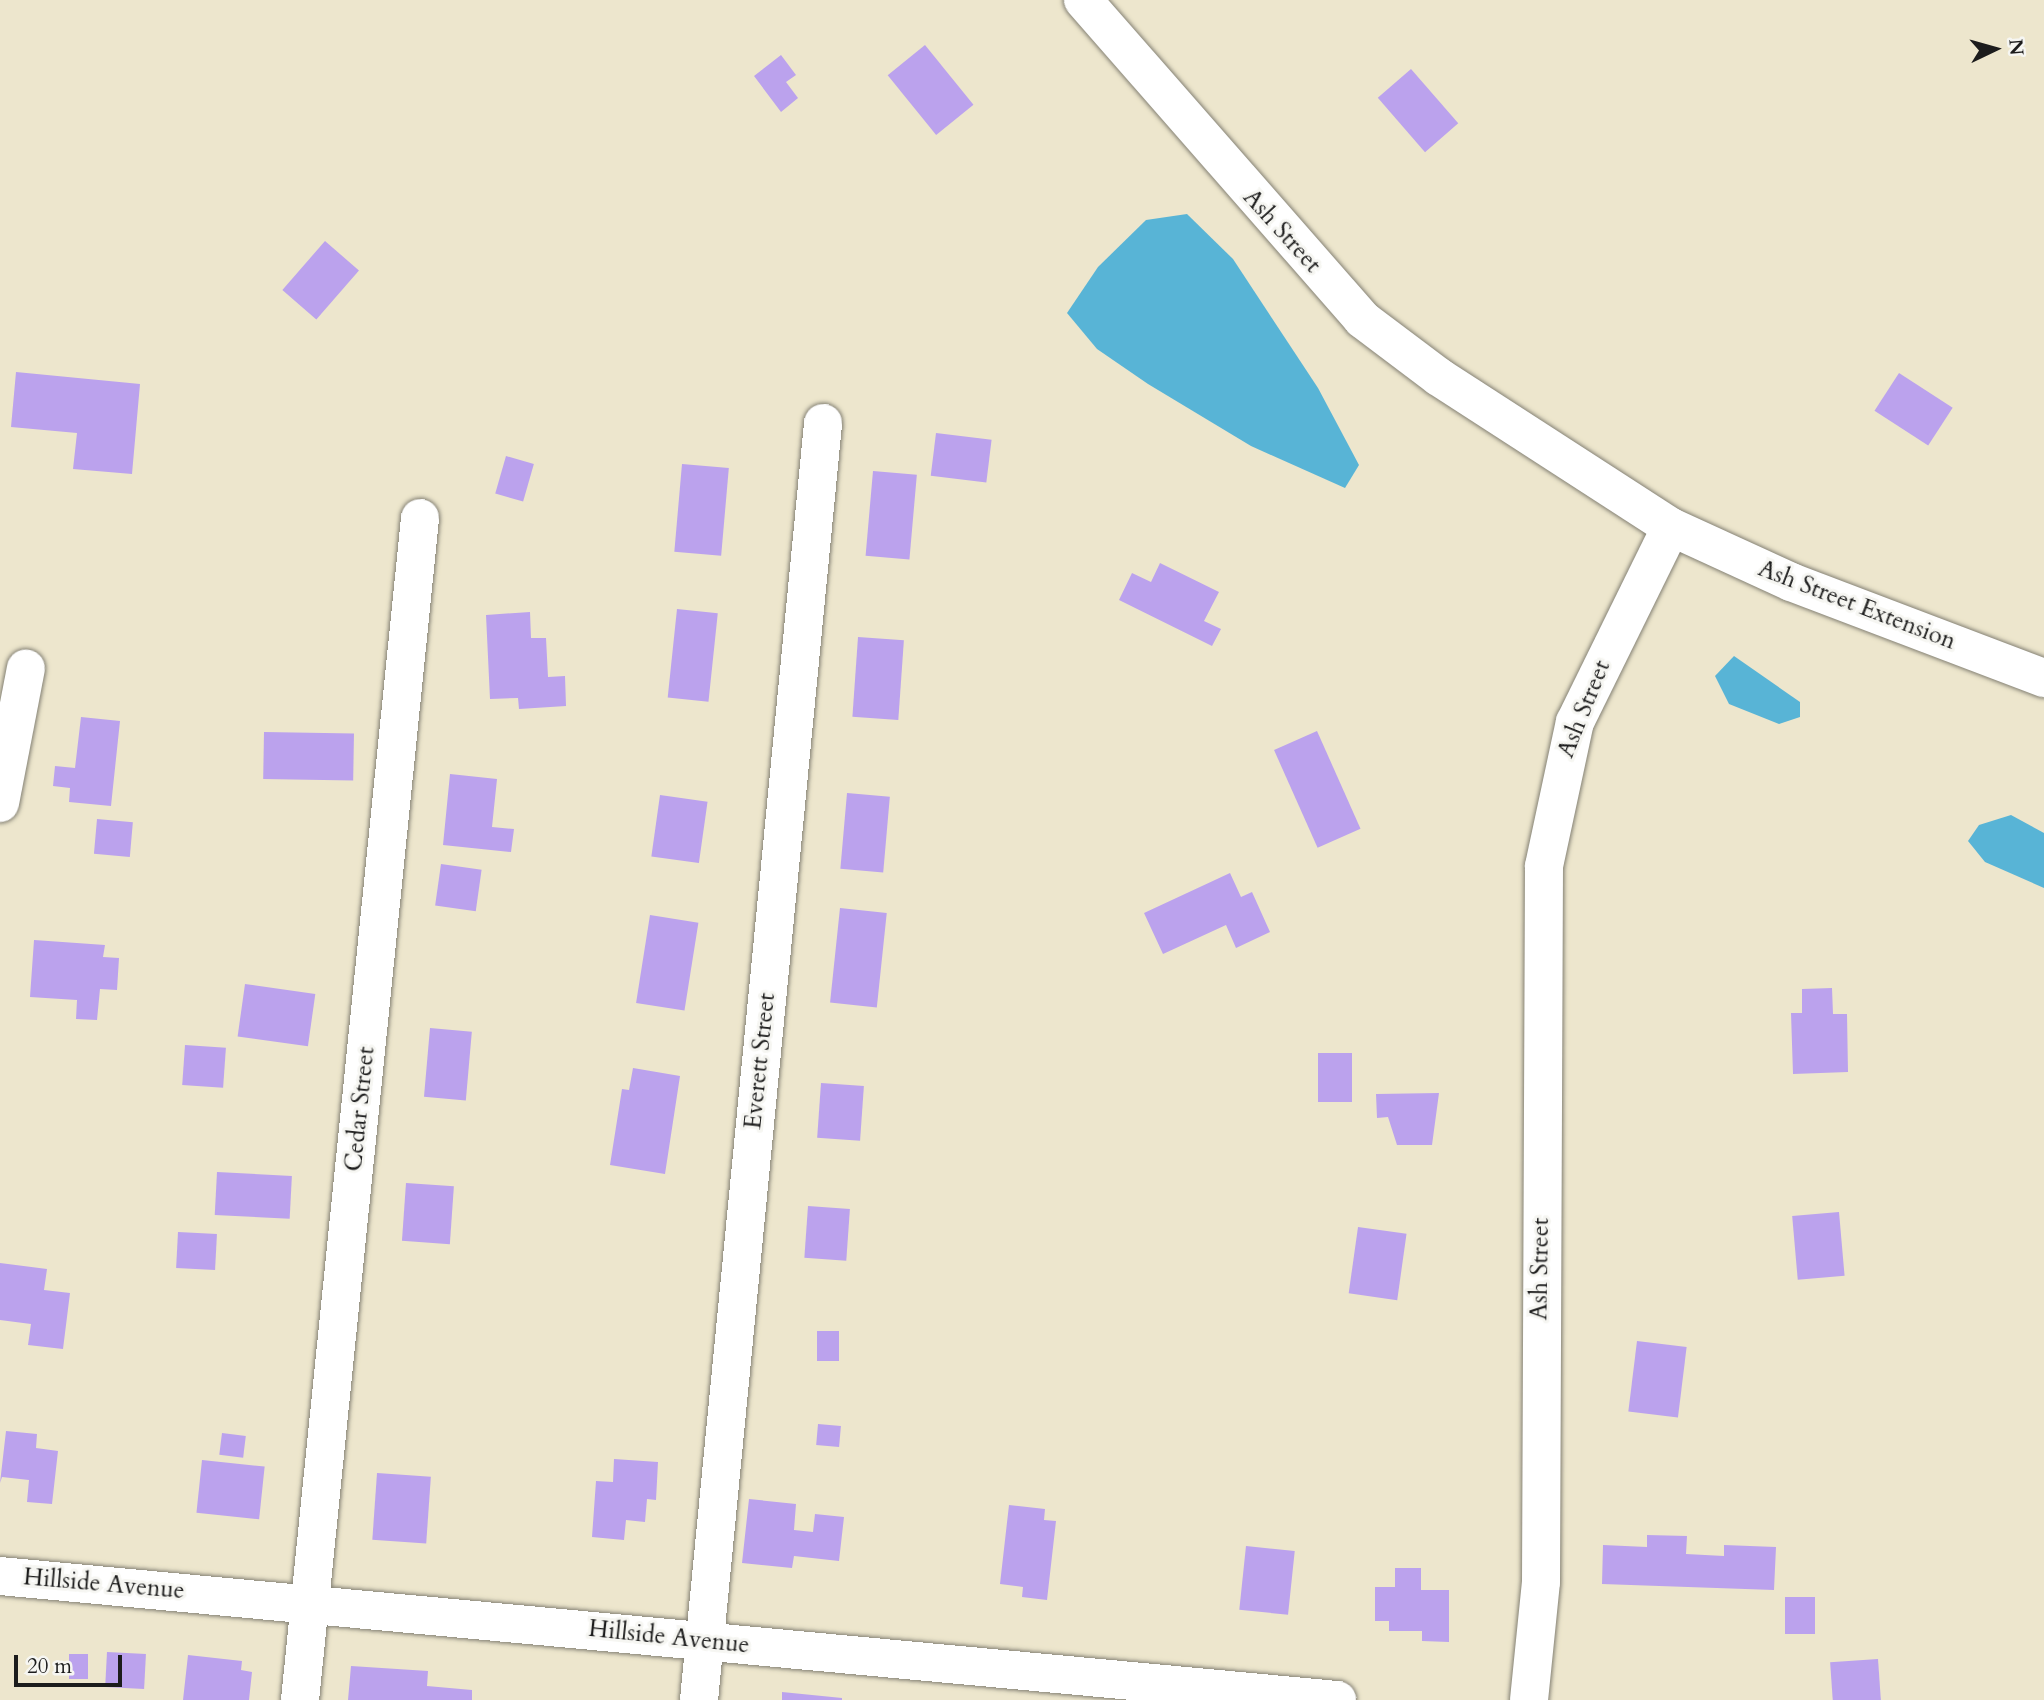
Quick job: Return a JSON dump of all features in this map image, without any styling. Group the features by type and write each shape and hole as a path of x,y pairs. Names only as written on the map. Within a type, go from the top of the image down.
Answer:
{"street":[{"name":"Ash Street","path":"1083,0 1362,319 1671,527 1575,722 1544,866 1541,1582 1529,1700"},
{"name":"Everett Street","path":"699,1700 823,423"},
{"name":"Cedar Street","path":"300,1700 420,518"},
{"name":"Ash Street Extension","path":"1671,527 1791,582 2044,678"},
{"path":"0,803 26,668"},
{"name":"Hillside Avenue","path":"0,1576 310,1601 1337,1700"}],"water":[{"path":"1187,214 1233,259 1318,388 1359,465 1345,488 1251,446 1148,384 1097,349 1067,313 1098,267 1146,220"},
{"path":"1734,656 1800,702 1800,717 1779,724 1729,704 1715,676"},
{"path":"2011,815 2044,833 2044,888 1985,862 1968,841 1979,825"}],"building":[{"path":"925,45 973,105 936,135 888,75"},
{"path":"781,55 796,75 786,82 798,98 781,112 754,76"},
{"path":"1411,69 1458,123 1425,152 1378,98"},
{"path":"325,241 359,271 316,320 282,290"},
{"path":"16,372 140,384 132,474 73,469 77,433 11,427"},
{"path":"1899,373 1953,408 1928,446 1874,411"},
{"path":"936,433 992,440 986,483 931,476"},
{"path":"506,456 534,464 523,501 495,493"},
{"path":"682,464 729,468 721,556 674,552"},
{"path":"873,471 917,475 909,560 866,556"},
{"path":"1160,563 1219,592 1204,621 1221,629 1212,646 1119,600 1132,573 1151,582"},
{"path":"677,609 718,613 708,702 668,698"},
{"path":"530,612 531,638 546,638 548,677 565,676 566,706 519,709 518,698 490,699 486,615"},
{"path":"858,637 904,640 898,720 852,717"},
{"path":"81,717 120,721 111,806 69,802 70,788 53,786 55,766 75,768"},
{"path":"1317,731 1361,829 1318,848 1274,750"},
{"path":"264,732 354,734 353,781 263,779"},
{"path":"450,774 497,779 492,827 514,829 511,852 443,845"},
{"path":"847,793 890,797 883,872 840,869"},
{"path":"660,795 708,802 699,863 651,856"},
{"path":"97,819 133,822 130,857 94,854"},
{"path":"441,864 482,870 476,911 435,906"},
{"path":"1230,873 1241,897 1252,892 1270,932 1236,948 1226,925 1163,954 1144,913"},
{"path":"840,908 887,913 877,1007 830,1002"},
{"path":"650,915 698,923 684,1011 636,1003"},
{"path":"34,940 105,945 103,957 119,958 117,990 100,989 97,1020 76,1019 77,1000 30,997"},
{"path":"245,984 315,994 308,1046 238,1036"},
{"path":"1832,988 1833,1014 1847,1014 1848,1072 1793,1074 1791,1013 1802,1013 1802,989"},
{"path":"430,1028 472,1032 466,1100 424,1097"},
{"path":"185,1045 226,1048 223,1088 182,1085"},
{"path":"1318,1053 1352,1053 1352,1102 1318,1102"},
{"path":"633,1068 680,1076 665,1174 610,1165 622,1089 629,1090"},
{"path":"821,1083 864,1086 860,1141 817,1138"},
{"path":"1439,1093 1432,1145 1397,1145 1388,1117 1377,1118 1376,1094"},
{"path":"217,1172 292,1176 290,1219 215,1215"},
{"path":"406,1183 454,1186 450,1244 402,1241"},
{"path":"808,1206 850,1209 846,1261 804,1258"},
{"path":"1839,1212 1845,1276 1798,1280 1792,1216"},
{"path":"1358,1227 1407,1234 1397,1300 1349,1293"},
{"path":"178,1232 217,1234 215,1270 176,1268"},
{"path":"0,1263 47,1269 44,1290 70,1293 63,1349 28,1345 31,1324 0,1320"},
{"path":"817,1331 839,1331 839,1361 817,1361"},
{"path":"1637,1341 1687,1347 1678,1418 1628,1411"},
{"path":"818,1424 841,1426 839,1447 816,1445"},
{"path":"6,1431 37,1434 36,1448 58,1451 52,1504 27,1502 29,1480 2,1477 0,1483"},
{"path":"222,1433 246,1436 243,1458 219,1455"},
{"path":"614,1459 658,1462 656,1500 647,1499 645,1522 626,1520 624,1540 592,1537 596,1481 613,1482"},
{"path":"202,1460 265,1467 259,1519 196,1513"},
{"path":"377,1473 431,1477 426,1544 372,1540"},
{"path":"749,1499 796,1504 794,1530 813,1532 815,1514 844,1517 839,1561 794,1556 792,1568 742,1563"},
{"path":"1009,1505 1045,1509 1044,1520 1056,1521 1047,1600 1022,1597 1023,1587 1000,1584"},
{"path":"1647,1535 1687,1536 1686,1554 1724,1556 1724,1545 1776,1547 1774,1590 1602,1584 1603,1545 1647,1547"},
{"path":"1246,1546 1295,1551 1288,1615 1239,1610"},
{"path":"1395,1568 1421,1568 1421,1590 1449,1590 1449,1642 1422,1641 1422,1631 1389,1631 1389,1621 1375,1621 1375,1587 1395,1587"},
{"path":"1785,1597 1815,1597 1815,1634 1785,1634"},
{"path":"107,1652 146,1654 144,1689 105,1687"},
{"path":"69,1654 88,1654 88,1679 69,1679"},
{"path":"188,1655 242,1661 241,1670 252,1672 249,1700 183,1700"},
{"path":"1878,1659 1881,1700 1833,1700 1830,1662"},
{"path":"351,1666 428,1671 427,1686 472,1690 472,1700 348,1700"},
{"path":"782,1692 842,1698 842,1700 782,1700"}]}
